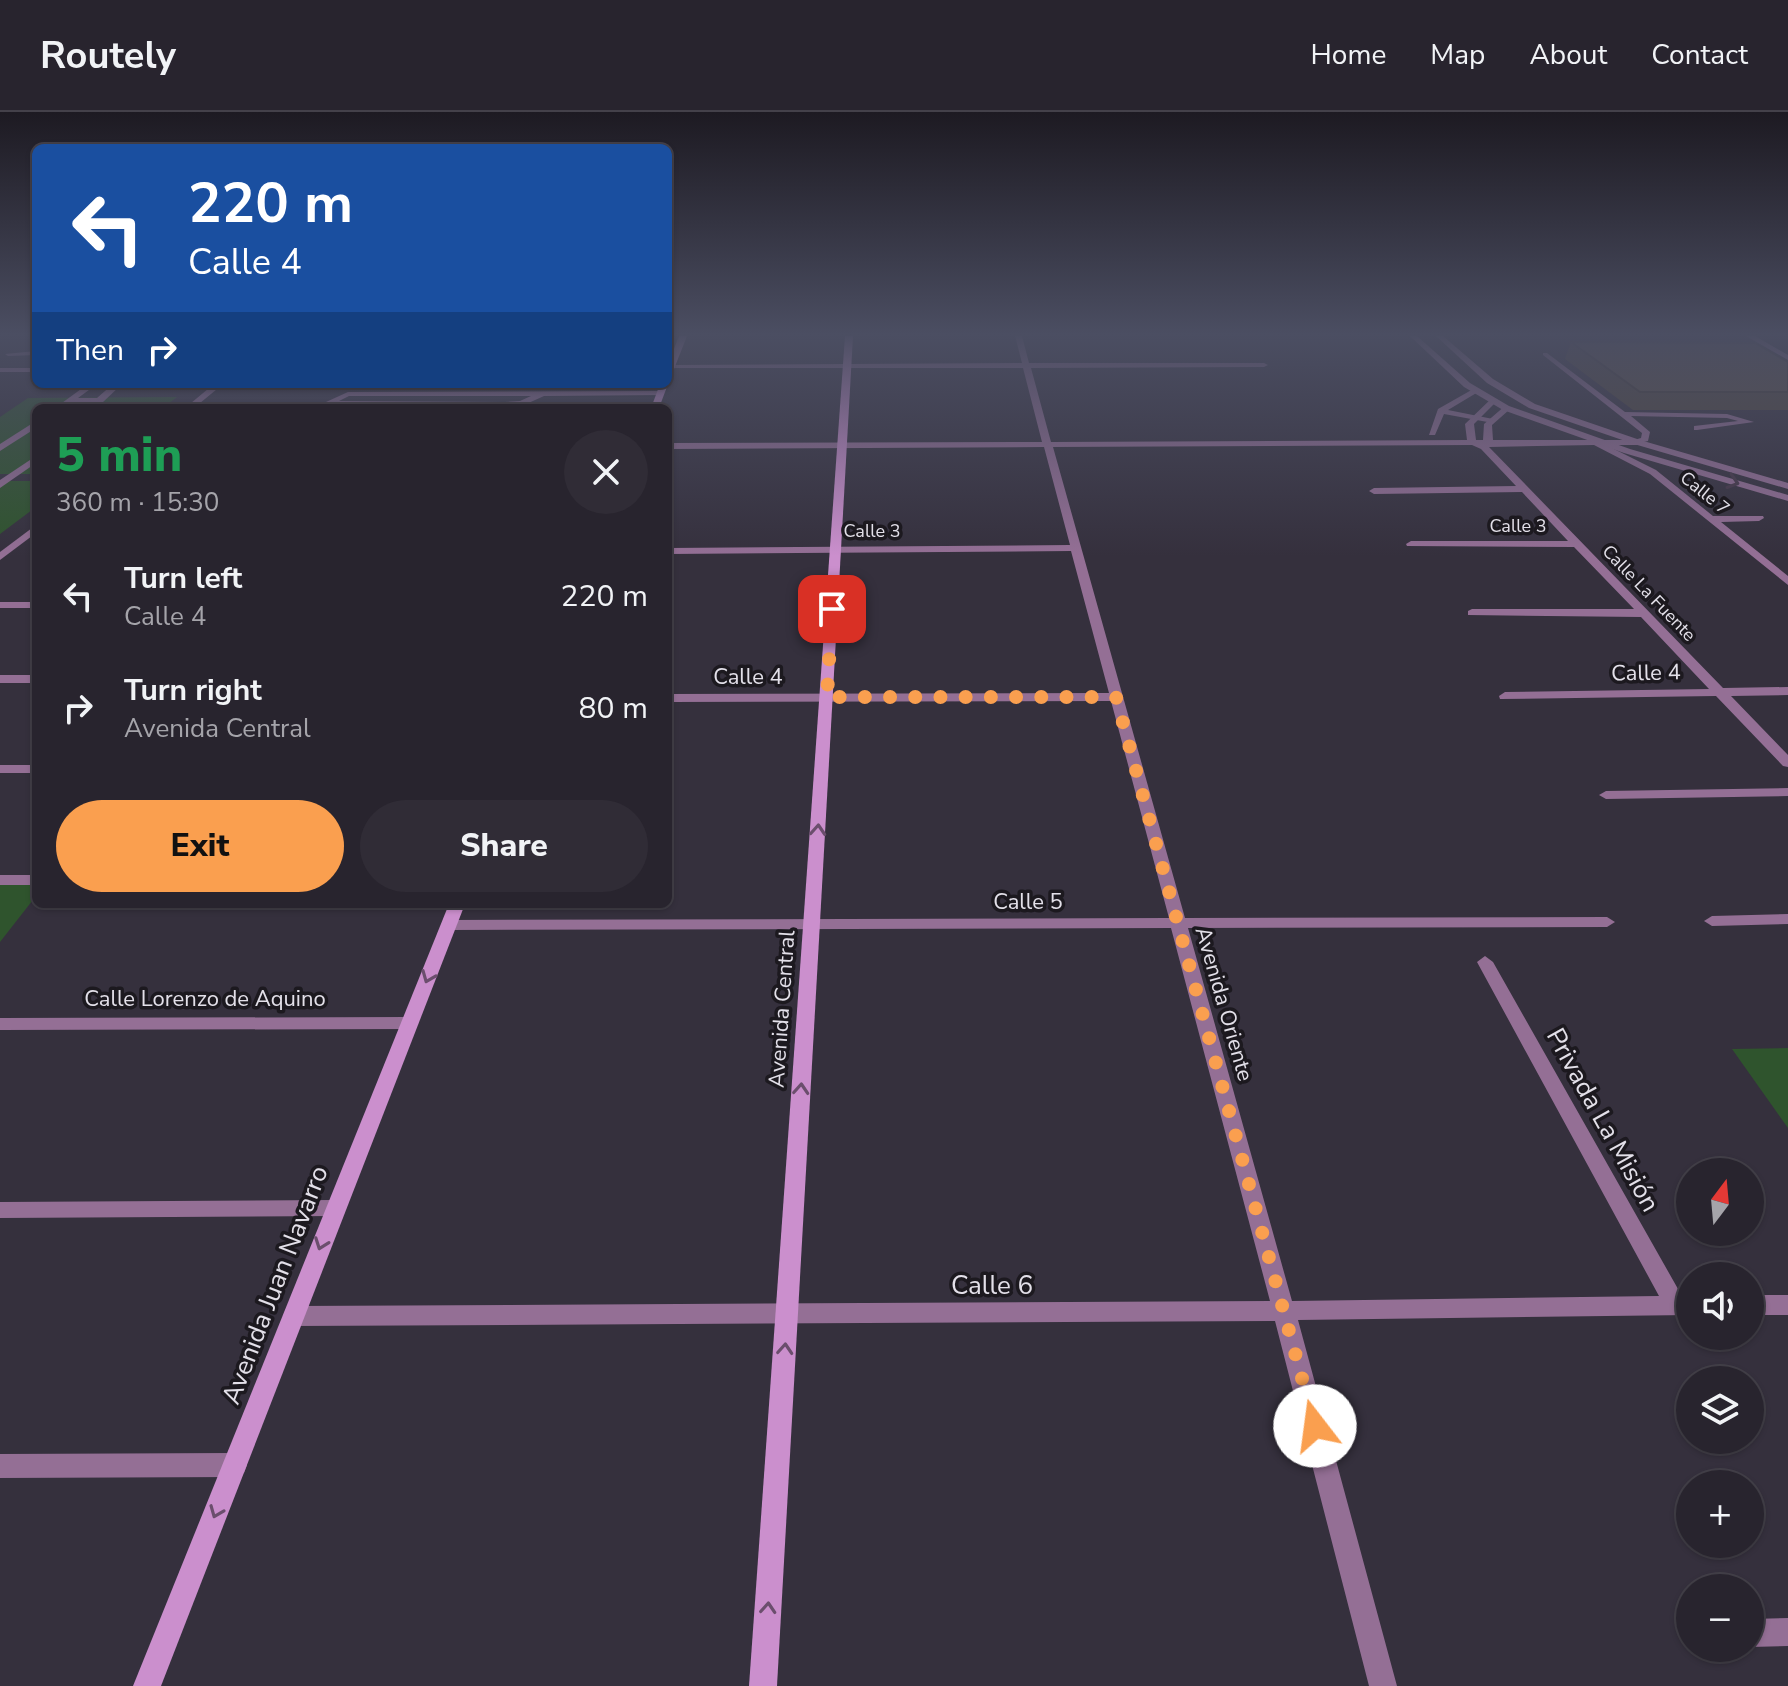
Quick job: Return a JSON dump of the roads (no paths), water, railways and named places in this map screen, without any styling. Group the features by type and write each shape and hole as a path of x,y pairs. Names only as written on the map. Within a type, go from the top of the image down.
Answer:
{"main road":[{"name":"Avenida Central","path":"763,1686 844,409"},
{"name":"Avenida Juan Navarro","path":"147,1686 453,914"}],"street":[{"name":"Avenida Oriente","path":"1037,409 1284,1311 1383,1686"},
{"path":"1482,444 1468,431 1473,418 1483,409"},
{"path":"1482,444 1490,421 1504,409"},
{"path":"1510,409 1598,442 1788,498"},
{"path":"1542,409 1637,442 1788,486"},
{"path":"0,448 32,427"},
{"name":"Calle 7","path":"1598,442 1653,472 1788,582"},
{"path":"672,446 1637,442"},
{"name":"Calle La Fuente","path":"1482,444 1788,763"},
{"path":"0,485 32,462"},
{"path":"1374,491 1523,489"},
{"path":"1711,519 1759,518"},
{"path":"0,557 32,531"},
{"name":"Calle 3","path":"1411,544 1576,544"},
{"name":"Calle 3","path":"672,551 1076,548"},
{"path":"0,605 32,605"},
{"path":"1472,613 1642,613"},
{"path":"0,679 32,679"},
{"name":"Calle 4","path":"1505,696 1788,691"},
{"name":"Calle 4","path":"672,698 1116,697"},
{"path":"0,769 32,769"},
{"path":"1606,795 1788,792"},
{"path":"0,880 32,880"},
{"name":"Calle 5","path":"453,914 812,924 1607,922"},
{"path":"1712,921 1788,919"},
{"name":"Privada La Misión","path":"1485,962 1676,1294"},
{"name":"Calle Lorenzo de Aquino","path":"0,1024 409,1023"},
{"path":"0,1210 334,1208"},
{"name":"Calle 6","path":"294,1316 1284,1311 1676,1304"},
{"path":"1764,1305 1788,1305"},
{"path":"0,1466 235,1465"},
{"path":"1764,1633 1788,1632"}],"lane":[{"path":"1614,409 1646,432 1645,439 1637,442"},
{"path":"1432,433 1441,411 1490,421"},
{"path":"1620,414 1727,416 1750,422 1697,428"}]}
